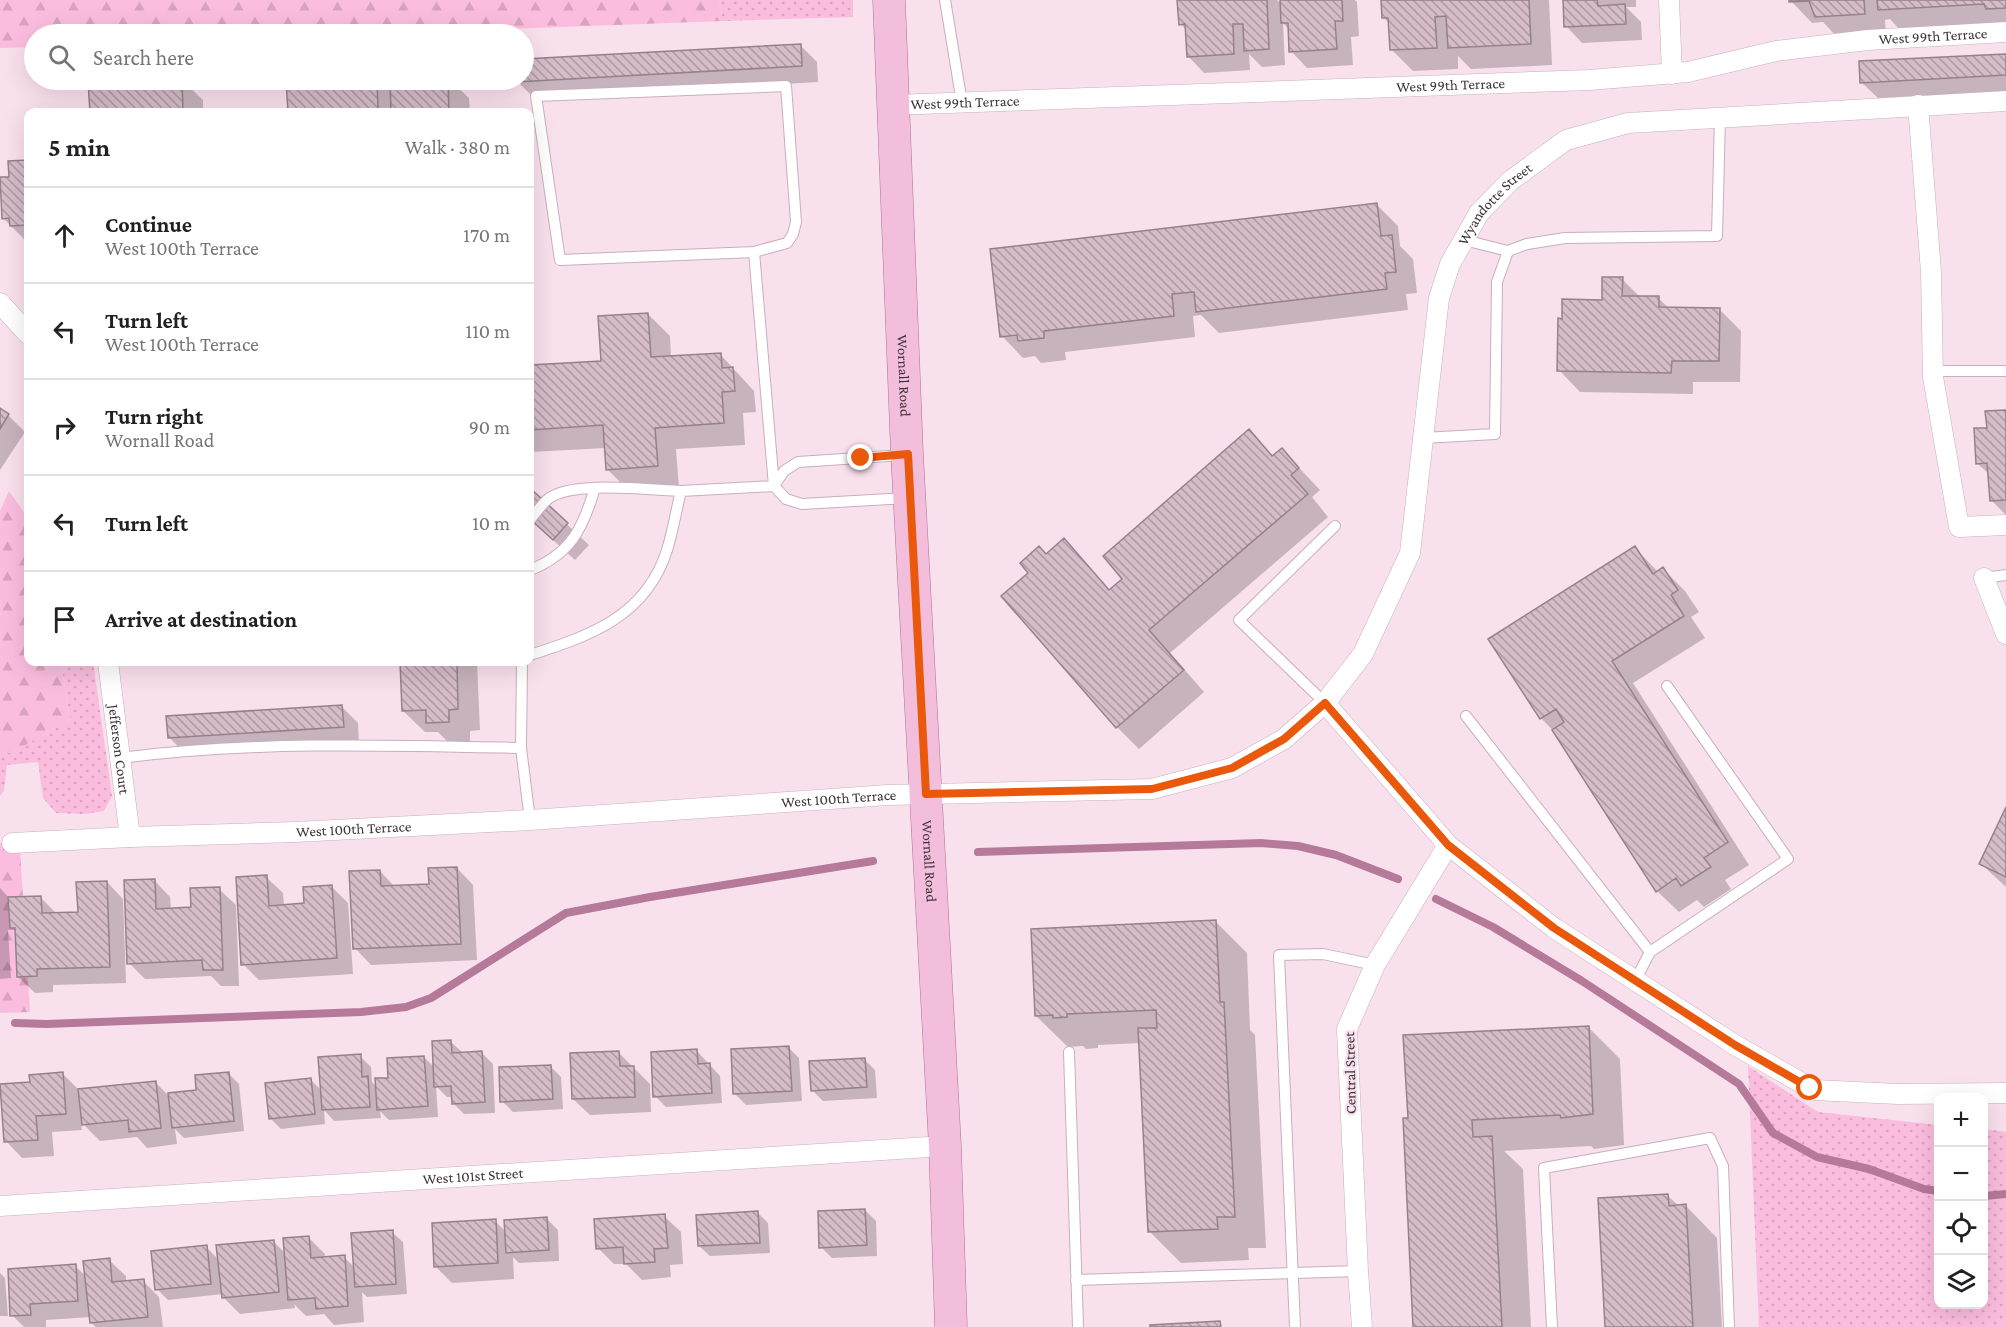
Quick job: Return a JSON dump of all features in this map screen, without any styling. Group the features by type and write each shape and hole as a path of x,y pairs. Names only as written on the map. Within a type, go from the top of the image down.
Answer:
{"main road":[{"name":"Wornall Road","path":"889,0 908,454 945,1146 951,1327"}],"street":[{"path":"1669,0 1672,74"},
{"name":"West 99th Terrace","path":"893,105 1589,80 1688,72 1776,51 1869,40 2006,32"},
{"name":"Wyandotte Street","path":"1325,703 1363,654 1410,554 1439,298 1450,264 1479,213 1510,181 1566,140 1628,123 2006,101"},
{"path":"1918,105 1931,272 1933,371 1959,527 2006,525"},
{"path":"0,303 24,330"},
{"path":"1984,578 2006,634"},
{"name":"Jefferson Court","path":"108,666 129,837"},
{"path":"1325,703 1448,845 1554,928 1735,1045 1815,1090 1898,1094 2006,1093"},
{"name":"West 100th Terrace","path":"12,843 530,820 926,794 1152,789 1232,768 1284,739 1325,703"},
{"name":"Central Street","path":"1362,1327 1347,1029 1375,965 1448,845"},
{"name":"West 101st Street","path":"0,1206 945,1146"}],"lane":[{"path":"945,0 962,103"},
{"path":"786,86 796,222 793,234 787,243 754,252 560,260 536,96 786,86"},
{"path":"1464,240 1508,251 1527,244 1564,238 1717,236 1720,117"},
{"path":"1423,438 1495,434 1497,282 1508,251"},
{"path":"754,252 774,486 786,499 802,504 911,498"},
{"path":"1933,371 2006,371"},
{"path":"774,486 784,471 798,462 908,454"},
{"path":"534,515 549,498 566,490 595,488 681,491 774,486"},
{"path":"534,568 543,565 568,546 580,530 595,488"},
{"path":"534,654 581,638 615,620 647,591 666,552 681,491"},
{"path":"1325,703 1239,620 1335,526"},
{"path":"1984,578 2006,575"},
{"path":"522,666 521,748 530,820"},
{"path":"1635,981 1650,952 1788,859 1667,686"},
{"path":"1466,716 1650,952"},
{"path":"120,759 160,753 274,746 521,748"},
{"path":"1295,1327 1279,955 1323,954 1375,965"},
{"path":"1069,1052 1078,1327"},
{"path":"1552,1327 1544,1168 1710,1138 1723,1166 1729,1327"},
{"path":"1076,1280 1358,1271"}],"green space":[{"path":"0,0 719,0 723,21 534,28 534,24 24,24 24,47 0,48"},
{"path":"719,0 853,0 853,17 723,21"},
{"path":"9,491 24,512 24,666 62,666 70,720 11,753 0,752 0,511"},
{"path":"62,666 94,666 112,796 104,811 85,814 56,813 43,798 38,762 7,765 4,791 0,796 0,752 11,753 70,720"},
{"path":"0,843 20,848 30,1012 0,1013"},
{"path":"1748,1066 1818,1112 1934,1125 1934,1309 1988,1309 1988,1130 2006,1132 2006,1327 1759,1327"}],"building":[{"path":"1177,0 1267,0 1269,49 1244,51 1243,24 1233,24 1234,54 1187,57 1185,24 1179,25"},
{"path":"1280,0 1342,0 1343,21 1335,21 1337,49 1289,52 1288,23 1281,23"},
{"path":"1381,0 1529,0 1531,44 1448,48 1446,16 1435,17 1437,48 1390,50 1388,18 1382,18"},
{"path":"1563,0 1597,0 1598,6 1625,4 1626,24 1564,27"},
{"path":"1789,0 1864,0 1865,14 1815,17 1809,1 1789,2"},
{"path":"1877,0 2006,0 2006,8 1986,9 1984,4 1878,10"},
{"path":"801,44 802,66 534,81 534,58"},
{"path":"2006,54 2006,75 1860,83 1859,61"},
{"path":"89,90 182,90 183,108 90,108"},
{"path":"287,90 377,90 378,108 288,108"},
{"path":"390,90 448,90 449,108 391,108"},
{"path":"24,160 24,225 10,226 9,218 2,219 0,177 9,177 8,161"},
{"path":"1377,203 1381,236 1392,235 1396,272 1385,273 1387,289 1196,312 1194,292 1172,294 1174,316 1044,331 1044,338 1018,341 1017,335 1000,337 990,249"},
{"path":"1602,277 1623,277 1622,296 1659,296 1659,307 1720,308 1719,361 1672,361 1671,373 1557,371 1558,318 1562,319 1562,299 1602,300"},
{"path":"648,313 651,357 721,353 722,368 733,367 735,391 722,392 724,423 655,428 658,466 606,470 603,425 534,430 534,365 601,361 598,316"},
{"path":"0,408 9,414 0,429"},
{"path":"2006,410 2006,500 1990,501 1987,463 1976,464 1974,428 1987,428 1985,411"},
{"path":"1249,429 1272,456 1282,448 1299,468 1291,475 1308,494 1149,630 1184,670 1116,728 1001,596 1028,573 1020,563 1039,546 1046,554 1064,538 1109,590 1122,579 1103,556"},
{"path":"534,492 568,523 553,540 534,523"},
{"path":"1635,546 1653,574 1663,567 1678,590 1671,595 1684,616 1612,661 1728,842 1704,858 1711,867 1681,886 1676,878 1656,892 1552,730 1564,722 1556,709 1540,719 1488,639"},
{"path":"400,666 457,666 458,709 449,710 449,722 426,723 426,710 402,711"},
{"path":"342,705 344,727 168,738 166,716"},
{"path":"2006,807 2006,877 1979,864"},
{"path":"457,867 461,944 353,949 349,871 380,870 381,886 429,884 428,868"},
{"path":"267,875 269,906 304,903 303,887 332,885 337,958 241,965 236,877"},
{"path":"155,879 156,909 191,907 190,888 220,887 223,970 203,970 202,960 127,964 124,880"},
{"path":"107,881 110,967 37,969 37,976 17,977 15,928 10,928 8,897 41,896 42,913 78,912 76,882"},
{"path":"1216,920 1220,1002 1224,1002 1235,1217 1217,1217 1218,1229 1148,1232 1138,1028 1157,1028 1156,1010 1067,1014 1067,1017 1053,1018 1053,1015 1035,1016 1031,929"},
{"path":"1589,1026 1593,1114 1561,1118 1560,1115 1472,1120 1473,1137 1492,1136 1502,1327 1413,1327 1403,1118 1408,1118 1403,1035"},
{"path":"451,1040 452,1053 482,1051 485,1102 452,1104 451,1086 434,1087 432,1041"},
{"path":"789,1046 792,1091 733,1094 731,1049"},
{"path":"697,1049 698,1064 710,1063 712,1093 653,1097 651,1052"},
{"path":"619,1051 620,1066 634,1066 635,1097 572,1099 570,1053"},
{"path":"361,1054 362,1077 368,1076 370,1107 322,1110 318,1057"},
{"path":"424,1056 428,1106 377,1110 375,1078 388,1078 387,1058"},
{"path":"865,1058 867,1087 811,1091 809,1061"},
{"path":"551,1065 553,1099 500,1102 499,1067"},
{"path":"63,1072 66,1114 36,1116 38,1140 4,1142 0,1084 30,1082 29,1075"},
{"path":"229,1072 234,1121 172,1128 168,1093 196,1090 195,1075"},
{"path":"311,1078 315,1114 269,1119 265,1083"},
{"path":"156,1081 161,1128 129,1132 128,1120 82,1125 78,1089"},
{"path":"1668,1194 1669,1206 1686,1204 1693,1327 1605,1327 1598,1198"},
{"path":"865,1209 867,1245 819,1248 818,1211"},
{"path":"758,1211 760,1243 698,1246 696,1215"},
{"path":"665,1214 668,1248 654,1249 655,1262 624,1264 623,1247 596,1249 594,1219"},
{"path":"547,1217 549,1250 506,1253 504,1220"},
{"path":"496,1219 498,1263 434,1267 432,1223"},
{"path":"393,1230 396,1284 355,1287 351,1233"},
{"path":"309,1236 311,1258 345,1255 348,1306 316,1309 315,1298 288,1300 283,1238"},
{"path":"274,1240 279,1292 222,1298 216,1245"},
{"path":"207,1245 211,1284 155,1290 151,1251"},
{"path":"110,1258 112,1282 144,1279 148,1317 90,1323 83,1261"},
{"path":"76,1264 78,1301 30,1304 31,1315 10,1316 8,1269"},
{"path":"1220,1321 1221,1327 1150,1327 1150,1325"}],"waterway":[{"path":"978,852 1261,843 1298,846 1336,855 1398,879"},
{"path":"15,1023 47,1024 361,1012 406,1007 431,998 566,913 873,861"},
{"path":"1436,899 1493,927 1582,981 1739,1084 1773,1133 1817,1157 1869,1169 1934,1190"},
{"path":"1988,1196 2006,1194"}],"route":[{"path":"861,458 908,454 926,794 1152,789 1232,768 1284,739 1325,703 1448,845 1554,928 1735,1045 1810,1088"}]}
